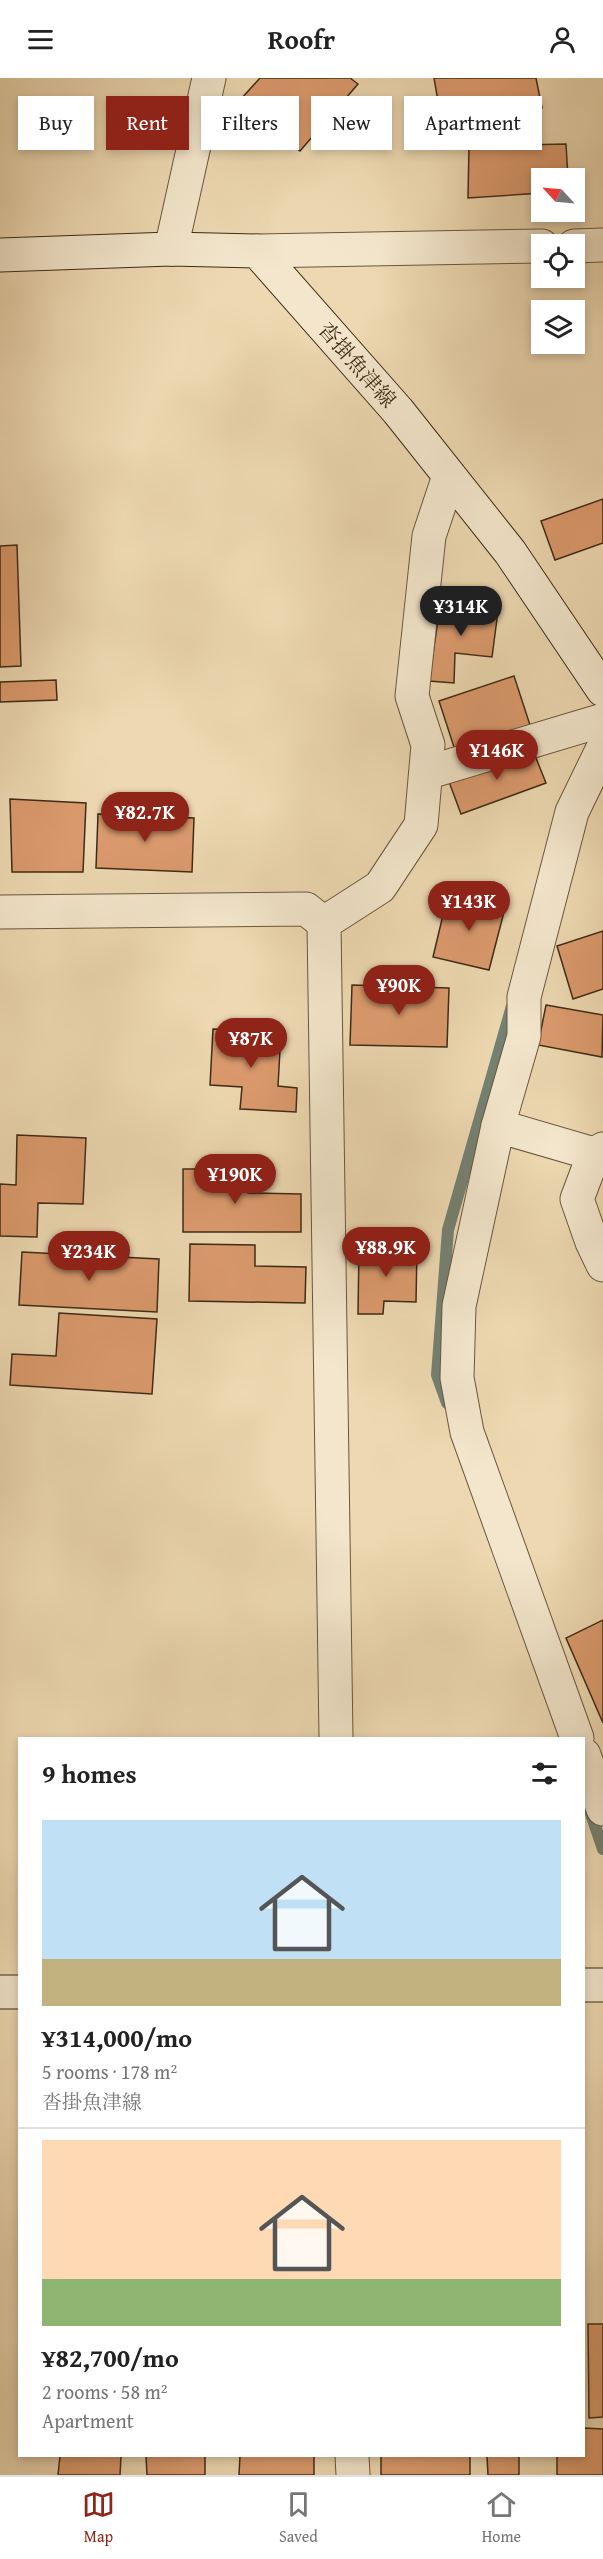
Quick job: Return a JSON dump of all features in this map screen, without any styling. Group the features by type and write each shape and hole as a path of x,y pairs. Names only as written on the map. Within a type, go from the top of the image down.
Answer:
{"street":[{"path":"171,249 209,78"},
{"path":"585,246 603,245"},
{"path":"0,255 171,249 257,251 531,246"},
{"name":"沓掛魚津線","path":"257,251 398,411 510,552 603,690"},
{"path":"324,923 380,887 421,825 428,745 412,696 429,536 449,476"},
{"path":"426,773 603,720"},
{"path":"577,1737 467,1432 457,1378 459,1306 498,1126 524,1036 524,997 572,812 603,748"},
{"path":"0,912 306,909 324,923"},
{"path":"324,923 336,1737"},
{"path":"498,1126 599,1151 577,1199 592,1242 603,1265"},
{"path":"585,1758 603,1809"},
{"path":"585,1985 603,1985"},
{"path":"0,1992 18,1992"},
{"path":"352,2457 353,2475"}],"building":[{"path":"260,78 350,78 358,84 348,96 311,96 311,138 300,151 299,96 244,96"},
{"path":"434,78 536,78 540,96 437,96"},
{"path":"542,144 566,144 567,168 531,168 531,194 468,198 469,150 542,150"},
{"path":"603,499 603,543 555,560 541,521"},
{"path":"17,545 21,666 0,667 0,546"},
{"path":"441,600 498,611 492,657 455,653 454,683 429,681"},
{"path":"514,676 530,725 455,750 439,701"},
{"path":"56,680 57,700 0,702 0,682"},
{"path":"532,748 546,783 461,814 448,779"},
{"path":"10,799 86,803 83,872 12,872"},
{"path":"98,814 194,818 192,872 96,868"},
{"path":"448,894 505,908 489,970 433,957"},
{"path":"603,931 603,989 573,999 557,946"},
{"path":"352,985 449,988 447,1047 350,1045"},
{"path":"546,1005 603,1015 602,1057 538,1045"},
{"path":"213,1029 281,1032 278,1086 297,1088 296,1112 240,1109 242,1087 210,1085"},
{"path":"17,1135 86,1138 83,1204 38,1203 37,1237 0,1236 0,1184 16,1185"},
{"path":"183,1169 248,1169 248,1193 301,1194 301,1232 183,1232"},
{"path":"190,1244 255,1245 255,1266 306,1267 305,1303 189,1301"},
{"path":"359,1248 417,1248 416,1302 384,1301 383,1314 358,1314"},
{"path":"22,1252 159,1259 157,1312 19,1305"},
{"path":"59,1313 157,1319 152,1394 10,1385 12,1354 56,1356"},
{"path":"603,1620 603,1723 566,1638"},
{"path":"588,2324 603,2324 603,2417 589,2418"},
{"path":"585,2428 603,2429 603,2475 557,2475 557,2457 585,2457"},
{"path":"60,2457 121,2457 120,2475 58,2475"},
{"path":"146,2457 205,2457 205,2475 147,2475"},
{"path":"240,2457 314,2457 314,2475 239,2475"},
{"path":"381,2457 470,2457 470,2475 381,2475"},
{"path":"487,2457 519,2457 519,2475 488,2475"}],"waterway":[{"path":"447,1403 437,1375 448,1230 512,1006"},
{"path":"589,1808 603,1849"}]}
